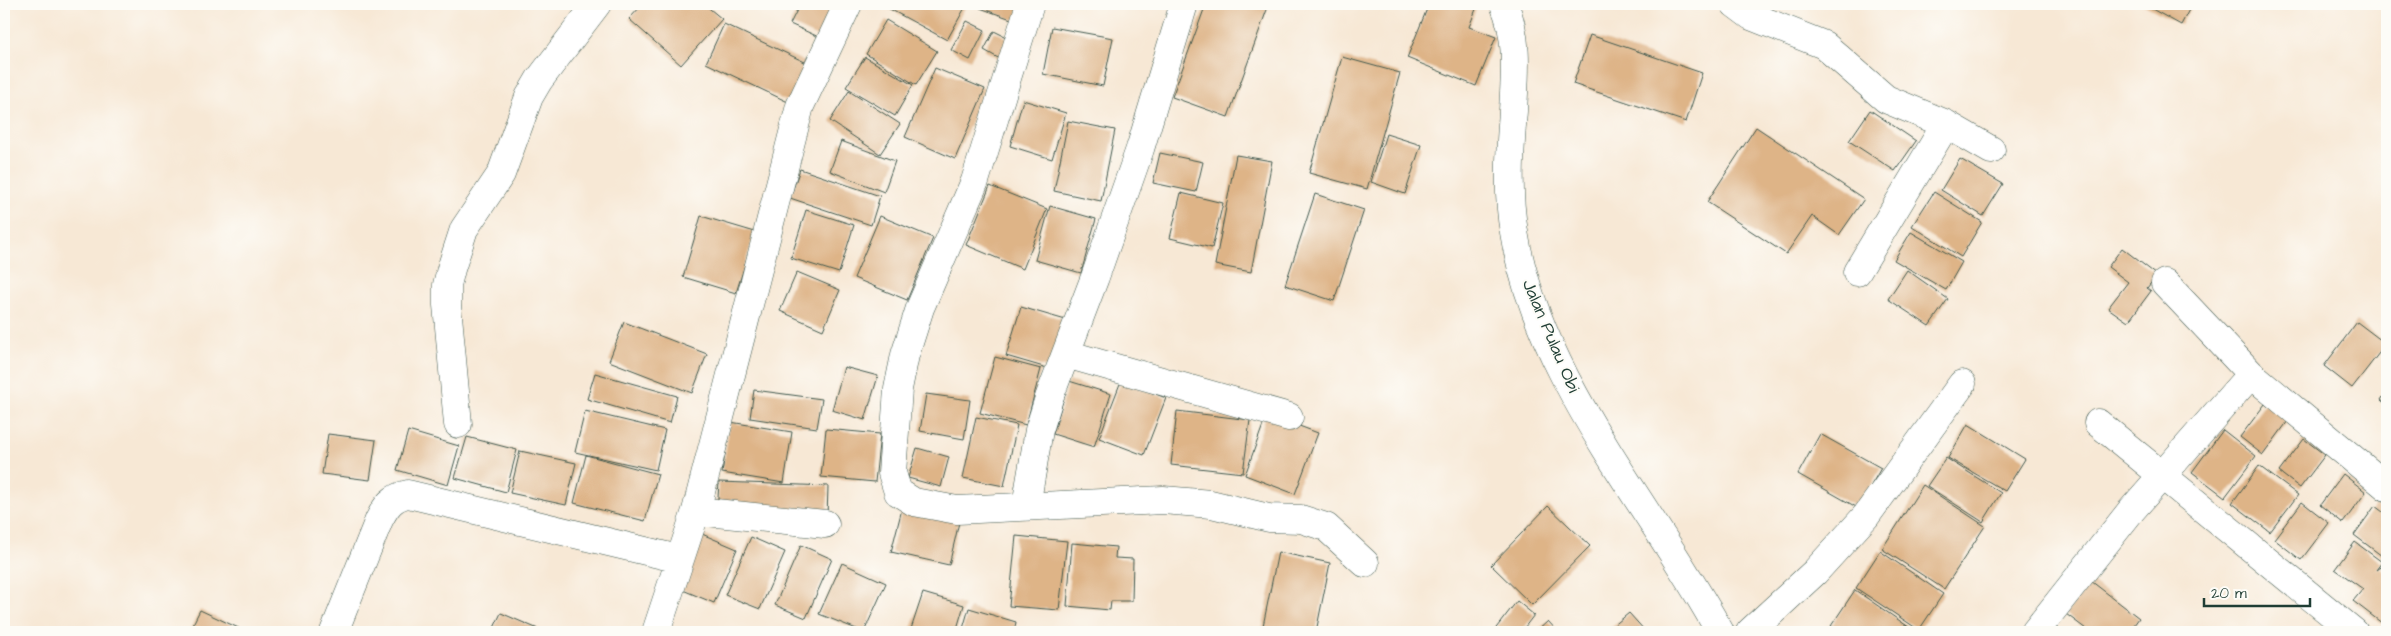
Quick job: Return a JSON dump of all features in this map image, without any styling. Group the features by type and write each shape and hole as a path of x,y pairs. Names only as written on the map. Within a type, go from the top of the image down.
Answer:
{"street":[{"path":"458,424 447,306 447,285 464,229 501,174 529,97 539,80 598,4"},
{"path":"656,632 696,511 800,106 848,4"},
{"path":"1030,4 975,180 920,308 905,355 898,389 892,473 898,492 914,502 957,510 1164,500 1211,504 1269,518 1301,519 1326,527 1365,563"},
{"path":"1026,506 1039,430 1140,149 1184,4"},
{"name":"Jalan Pulau Obi","path":"1505,4 1512,23 1516,56 1510,174 1514,232 1530,297 1554,352 1586,416 1720,632"},
{"path":"1735,4 1751,16 1824,45 1886,99 1946,124 1991,150"},
{"path":"1857,272 1946,124"},
{"path":"2165,283 2251,374 2387,487"},
{"path":"1066,354 1289,417"},
{"path":"2035,632 2130,512 2251,374"},
{"path":"1750,632 1815,572 1866,516 1962,384"},
{"path":"2098,423 2354,632"},
{"path":"334,632 379,520 386,506 398,496 408,494 679,559"},
{"path":"696,511 825,524"}],"building":[{"path":"643,4 704,4 722,19 681,65 629,19"},
{"path":"800,4 819,4 836,11 823,39 790,24"},
{"path":"885,4 967,4 947,40 884,6"},
{"path":"981,4 1023,4 1017,21 980,8"},
{"path":"1206,4 1269,4 1228,117 1172,97"},
{"path":"1429,4 1478,4 1469,27 1496,37 1476,86 1407,58"},
{"path":"2143,4 2192,4 2181,25"},
{"path":"886,20 937,51 916,85 866,54"},
{"path":"967,21 985,30 970,60 951,50"},
{"path":"724,24 807,63 788,102 706,63"},
{"path":"1052,27 1113,38 1103,86 1043,74"},
{"path":"994,31 1010,39 1000,59 984,50"},
{"path":"1590,35 1702,73 1686,122 1573,84"},
{"path":"865,57 913,85 895,116 846,87"},
{"path":"1342,57 1400,73 1367,189 1309,173"},
{"path":"935,68 985,89 955,159 905,137"},
{"path":"849,91 900,124 880,154 830,121"},
{"path":"1023,100 1066,113 1052,159 1010,146"},
{"path":"1870,110 1916,141 1895,171 1849,141"},
{"path":"1068,121 1115,130 1101,201 1054,191"},
{"path":"1756,127 1864,199 1839,235 1812,216 1786,254 1707,202"},
{"path":"1386,134 1421,145 1405,194 1371,182"},
{"path":"841,141 895,161 884,192 830,171"},
{"path":"1160,153 1203,162 1196,192 1153,183"},
{"path":"1236,155 1272,161 1251,272 1215,265"},
{"path":"1960,159 2003,184 1983,216 1941,190"},
{"path":"800,169 880,196 871,225 790,198"},
{"path":"990,186 1047,209 1023,269 966,245"},
{"path":"1934,192 1982,222 1961,257 1912,226"},
{"path":"1181,193 1223,203 1212,248 1170,238"},
{"path":"1315,194 1364,210 1334,301 1285,285"},
{"path":"1050,206 1096,219 1081,273 1035,260"},
{"path":"806,210 854,225 839,273 791,258"},
{"path":"701,216 755,232 736,293 683,277"},
{"path":"880,216 933,238 907,300 854,278"},
{"path":"1911,232 1962,262 1946,290 1894,260"},
{"path":"2122,248 2157,275 2147,288 2151,291 2128,322 2108,308 2128,282 2108,267"},
{"path":"1907,270 1948,299 1929,326 1888,299"},
{"path":"797,272 840,290 823,330 780,311"},
{"path":"1021,307 1069,321 1054,370 1006,356"},
{"path":"624,322 707,354 692,393 609,361"},
{"path":"2357,322 2386,344 2352,388 2324,366"},
{"path":"995,357 1041,369 1026,425 980,413"},
{"path":"844,367 878,376 865,420 832,410"},
{"path":"595,373 677,396 670,423 587,399"},
{"path":"1069,381 1111,394 1094,447 1053,434"},
{"path":"1121,381 1166,398 1144,455 1099,438"},
{"path":"754,390 822,399 817,428 750,418"},
{"path":"2387,391 2387,405 2381,400"},
{"path":"926,394 970,400 964,439 920,431"},
{"path":"2265,404 2288,421 2263,455 2240,437"},
{"path":"585,411 665,430 656,470 575,452"},
{"path":"1177,411 1250,420 1243,473 1171,465"},
{"path":"1267,414 1318,433 1295,494 1245,475"},
{"path":"976,417 1017,425 1004,486 963,478"},
{"path":"730,422 792,432 784,483 722,473"},
{"path":"1968,424 2025,459 2005,491 1948,458"},
{"path":"826,429 880,434 875,482 821,477"},
{"path":"2223,430 2256,456 2225,497 2192,472"},
{"path":"408,431 459,446 448,485 397,470"},
{"path":"328,434 376,440 370,480 322,474"},
{"path":"1820,434 1881,468 1858,508 1798,474"},
{"path":"467,437 517,450 506,492 455,478"},
{"path":"2304,439 2325,455 2300,488 2279,472"},
{"path":"917,448 949,457 941,487 908,478"},
{"path":"520,451 576,463 566,505 510,493"},
{"path":"586,455 658,474 645,521 574,503"},
{"path":"1946,458 2001,493 1983,522 1927,486"},
{"path":"2259,466 2298,495 2270,532 2232,503"},
{"path":"2343,474 2366,492 2343,523 2320,505"},
{"path":"719,482 828,486 827,518 717,513"},
{"path":"1923,485 1985,526 1944,589 1882,549"},
{"path":"2302,502 2329,523 2301,560 2274,539"},
{"path":"903,505 960,518 949,565 891,552"},
{"path":"1548,506 1590,546 1532,605 1491,565"},
{"path":"2375,506 2387,515 2386,559 2354,535"},
{"path":"702,534 737,549 714,603 678,588"},
{"path":"1016,536 1067,541 1059,610 1009,606"},
{"path":"751,537 785,552 760,609 725,595"},
{"path":"2355,542 2382,562 2376,570 2380,567 2387,572 2387,627 2353,601 2363,589 2335,569"},
{"path":"1072,543 1116,547 1115,558 1133,559 1132,601 1111,601 1110,610 1067,606"},
{"path":"801,545 832,559 806,618 775,605"},
{"path":"1880,551 1943,594 1919,630 1856,588"},
{"path":"1278,552 1330,563 1316,632 1262,631"},
{"path":"842,563 886,583 864,632 819,614"},
{"path":"2091,581 2139,618 2129,632 2090,632 2066,614"},
{"path":"1855,590 1916,632 1840,632 1831,626"},
{"path":"923,593 964,605 956,632 910,632"},
{"path":"1517,601 1534,615 1521,632 1493,632"},
{"path":"969,608 1016,622 1014,632 962,632"},
{"path":"200,610 247,632 189,632"},
{"path":"501,613 545,632 492,632"},
{"path":"1629,613 1646,632 1606,632"},
{"path":"1548,621 1558,632 1536,632"}]}
